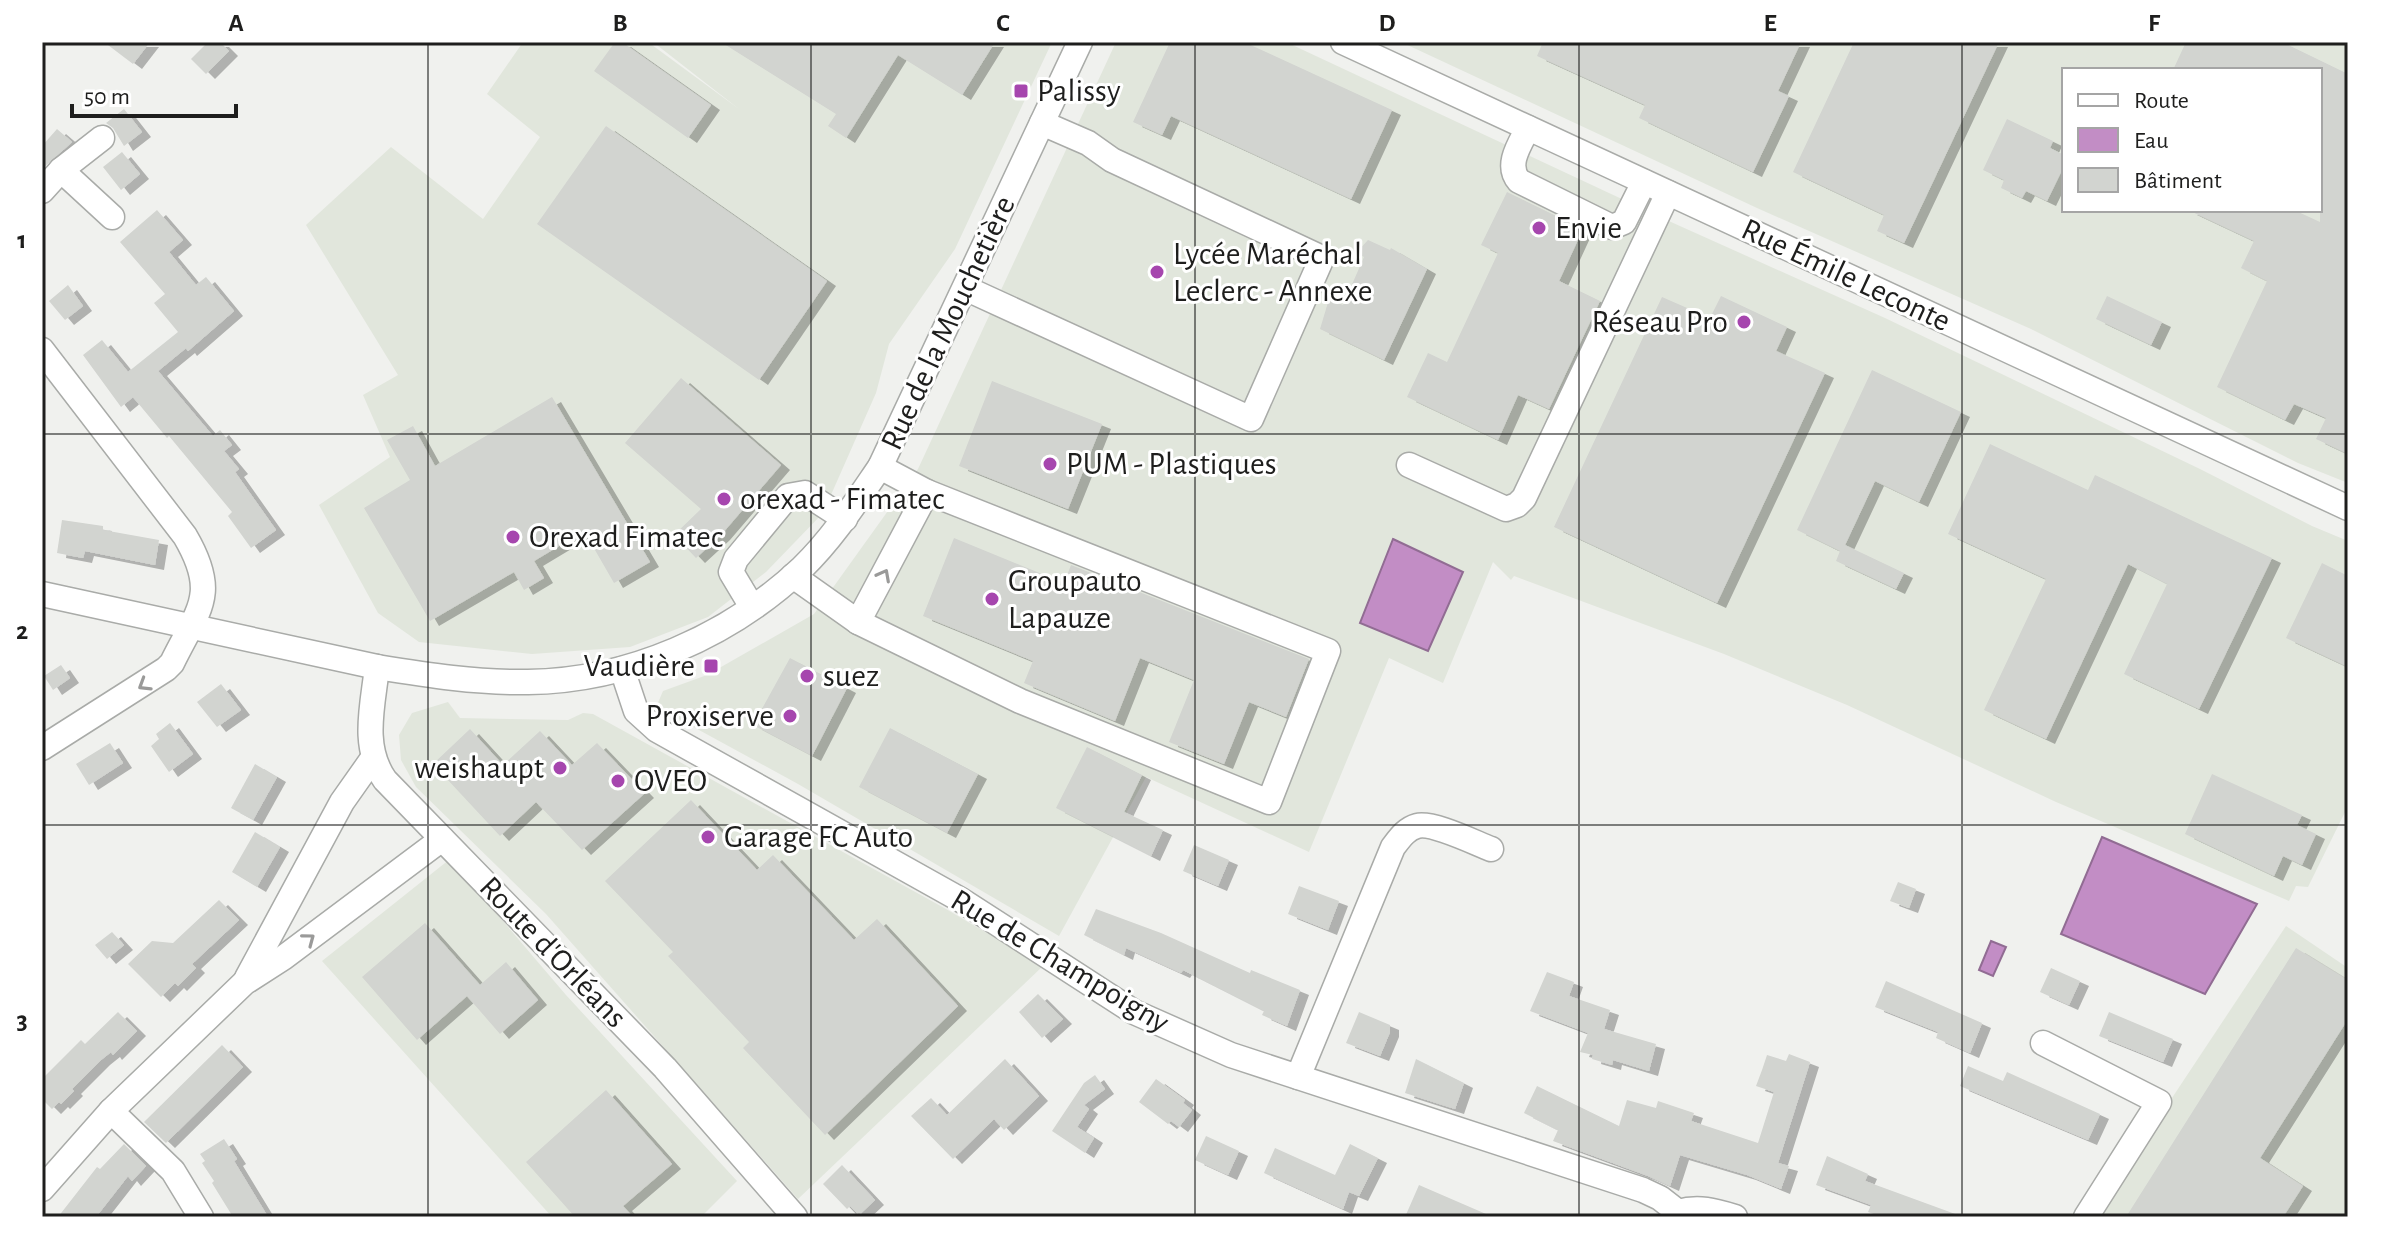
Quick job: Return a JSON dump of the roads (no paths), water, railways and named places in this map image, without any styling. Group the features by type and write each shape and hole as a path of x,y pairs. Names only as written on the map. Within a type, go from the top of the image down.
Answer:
{"street":[{"name":"Rue de la Mouchetière","path":"42,594 377,667 432,676 508,682 557,680 622,669 696,641 752,607 793,576 845,519 880,467 1080,42"},
{"name":"Rue Émile Leconte","path":"1343,42 2348,508"},
{"path":"965,288 1251,419 1322,258 1112,160 1088,143 1042,123"},
{"path":"1528,128 1513,161 1514,175 1519,181 1612,227 1624,222 1644,182"},
{"path":"42,191 61,170 102,138"},
{"path":"61,170 112,217"},
{"path":"1409,465 1506,509 1524,498 1668,193"},
{"path":"42,350 185,536 204,576 204,596 172,663 42,748"},
{"path":"793,576 858,622 1020,701 1269,802 1328,651 927,492 880,467"},
{"path":"858,622 927,492"},
{"path":"752,607 731,572 736,559 788,496 805,493 845,519"},
{"path":"244,983 342,802 373,758 370,738 377,667"},
{"name":"Rue de Champoigny","path":"622,669 636,711 657,730 961,900 1134,1012 1209,1047 1643,1190 1660,1198 1680,1214 1689,1209 1710,1209 1735,1217"},
{"name":"Route d'Orléans","path":"373,758 393,789 665,1068 795,1217"},
{"path":"1298,1077 1393,847 1406,831 1420,825 1432,827 1491,849"},
{"path":"42,1189 111,1111 244,983 283,958 442,839"},
{"path":"2043,1043 2159,1102 2086,1217"},
{"path":"111,1111 173,1171 201,1217"}],"water":[{"path":"1393,539 1463,572 1428,651 1360,623"},
{"path":"2102,837 2257,904 2205,994 2061,934"},
{"path":"1991,941 2006,947 1993,976 1979,970"}],"place":[{"name":"Palissy","path":"1021,91"},
{"name":"Envie","path":"1539,228"},
{"name":"Lycée Maréchal Leclerc - Annexe","path":"1157,272"},
{"name":"Réseau Pro","path":"1744,322"},
{"name":"PUM - Plastiques","path":"1050,464"},
{"name":"orexad - Fimatec","path":"724,499"},
{"name":"Orexad Fimatec","path":"513,537"},
{"name":"Groupauto Lapauze","path":"992,599"},
{"name":"Vaudière","path":"711,666"},
{"name":"suez","path":"807,676"},
{"name":"Proxiserve","path":"790,716"},
{"name":"weishaupt","path":"560,768"},
{"name":"OVEO","path":"618,781"},
{"name":"Garage FC Auto","path":"708,837"}]}
